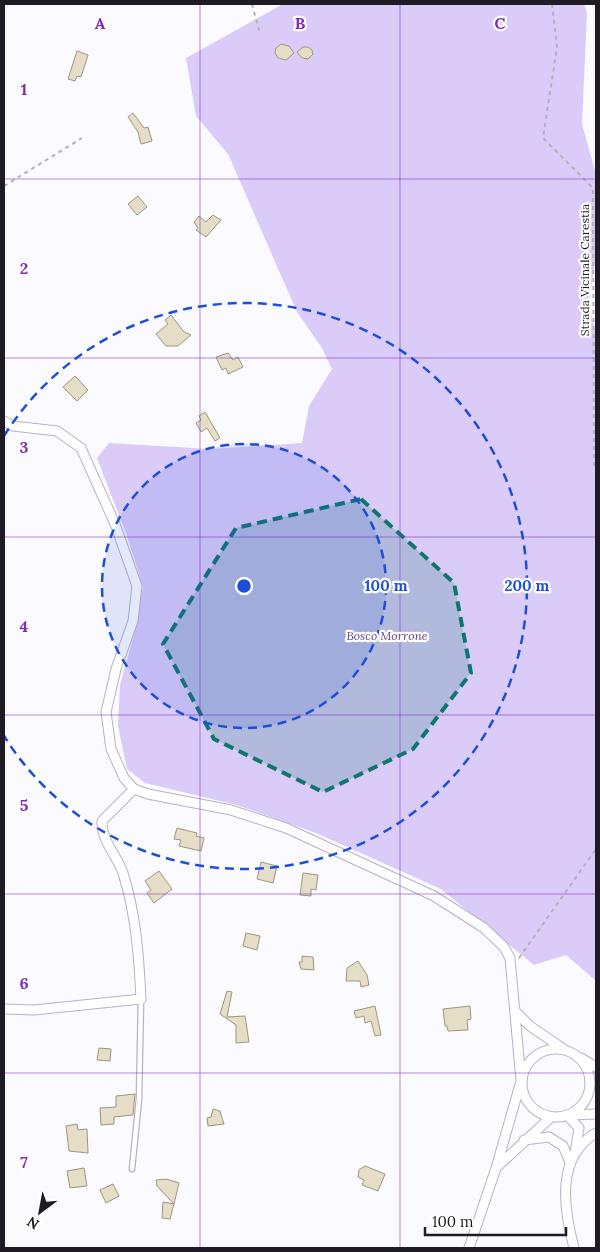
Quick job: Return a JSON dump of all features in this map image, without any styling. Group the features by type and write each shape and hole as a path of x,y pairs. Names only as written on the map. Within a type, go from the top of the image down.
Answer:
{"street":[{"path":"4,421 13,426 56,431 81,448 118,532 137,586 133,622 116,669 106,712 111,749 124,778 134,789 148,794 231,810 286,828 434,896 484,928 504,947 510,958 522,1091 527,1100 541,1114 550,1118 596,1114"},
{"path":"4,1009 34,1010 141,999 138,945 123,872 102,832 102,821 134,789"},
{"path":"516,1012 530,1026 596,1067"},
{"path":"469,1248 496,1168 527,1064 542,1051 554,1049 571,1053 584,1063 589,1073 590,1084 584,1102 567,1116"},
{"path":"567,1116 578,1128 574,1153 570,1162 565,1198 566,1219 574,1248"},
{"path":"496,1168 524,1140 550,1118"},
{"path":"574,1153 596,1133"},
{"path":"524,1140 549,1137 563,1146 570,1162"}],"lane":[{"path":"132,1169 139,1099 141,999"}],"path":[{"path":"252,4 260,34"},
{"name":"Strada Vicinale Carestia","path":"552,4 557,47 542,138 593,188 594,465 596,468"},
{"path":"4,186 82,138"},
{"path":"511,968 596,849"}],"highlighted area":[{"path":"361,499 454,583 471,673 413,749 323,792 214,739 163,644 236,528"}],"green space":[{"name":"Bosco Morrone","path":"283,4 584,4 587,13 582,124 596,174 596,255 589,304 596,335 596,981 566,955 534,965 441,889 316,833 237,805 145,783 127,769 118,726 120,685 136,628 143,587 127,536 97,458 109,443 210,449 302,443 309,406 332,369 322,348 297,312 228,154 196,116 186,58"}],"building":[{"path":"281,44 289,46 294,53 286,60 278,58 275,53 276,48"},
{"path":"303,47 308,47 312,50 313,54 308,59 302,58 297,52"},
{"path":"77,51 88,55 81,77 77,76 75,81 68,79"},
{"path":"133,113 144,128 148,127 152,141 141,144 138,132 128,117"},
{"path":"138,196 147,207 137,215 128,204"},
{"path":"213,215 221,220 206,237 196,230 198,228 194,222 199,216 206,222"},
{"path":"171,315 184,332 191,335 178,346 166,346 156,334 168,324 165,320"},
{"path":"228,353 233,360 238,357 243,367 228,374 226,368 222,370 216,357"},
{"path":"75,376 88,390 77,401 63,387"},
{"path":"205,412 220,438 215,441 207,428 201,432 196,423 201,420 199,416"},
{"path":"177,828 197,833 196,836 204,838 201,851 179,846 181,840 174,839"},
{"path":"261,862 277,866 273,883 257,879"},
{"path":"159,871 172,889 154,903 147,893 151,890 145,881"},
{"path":"303,873 318,875 316,890 311,889 311,896 300,895"},
{"path":"246,933 260,936 257,950 243,946"},
{"path":"302,956 313,957 314,970 301,969 299,962 302,962"},
{"path":"358,961 367,975 369,985 361,987 360,981 346,981 347,968"},
{"path":"227,991 232,992 227,1017 245,1016 249,1042 236,1043 236,1025 220,1014"},
{"path":"375,1006 381,1035 375,1036 371,1021 365,1023 364,1016 356,1018 354,1011"},
{"path":"470,1006 471,1019 467,1020 468,1030 448,1031 447,1026 445,1026 443,1009"},
{"path":"99,1048 111,1049 110,1061 97,1060"},
{"path":"135,1094 133,1115 114,1117 114,1124 101,1125 100,1108 116,1107 116,1096"},
{"path":"213,1109 220,1111 224,1124 208,1126 207,1118 211,1117"},
{"path":"77,1124 78,1130 87,1129 88,1153 69,1151 66,1126"},
{"path":"365,1166 385,1174 378,1191 362,1185 364,1180 358,1177 359,1170"},
{"path":"84,1168 87,1186 70,1188 67,1171"},
{"path":"166,1179 179,1183 174,1204 157,1186 156,1180"},
{"path":"113,1184 119,1196 106,1203 100,1190"},
{"path":"163,1202 174,1204 170,1219 162,1218"}]}
